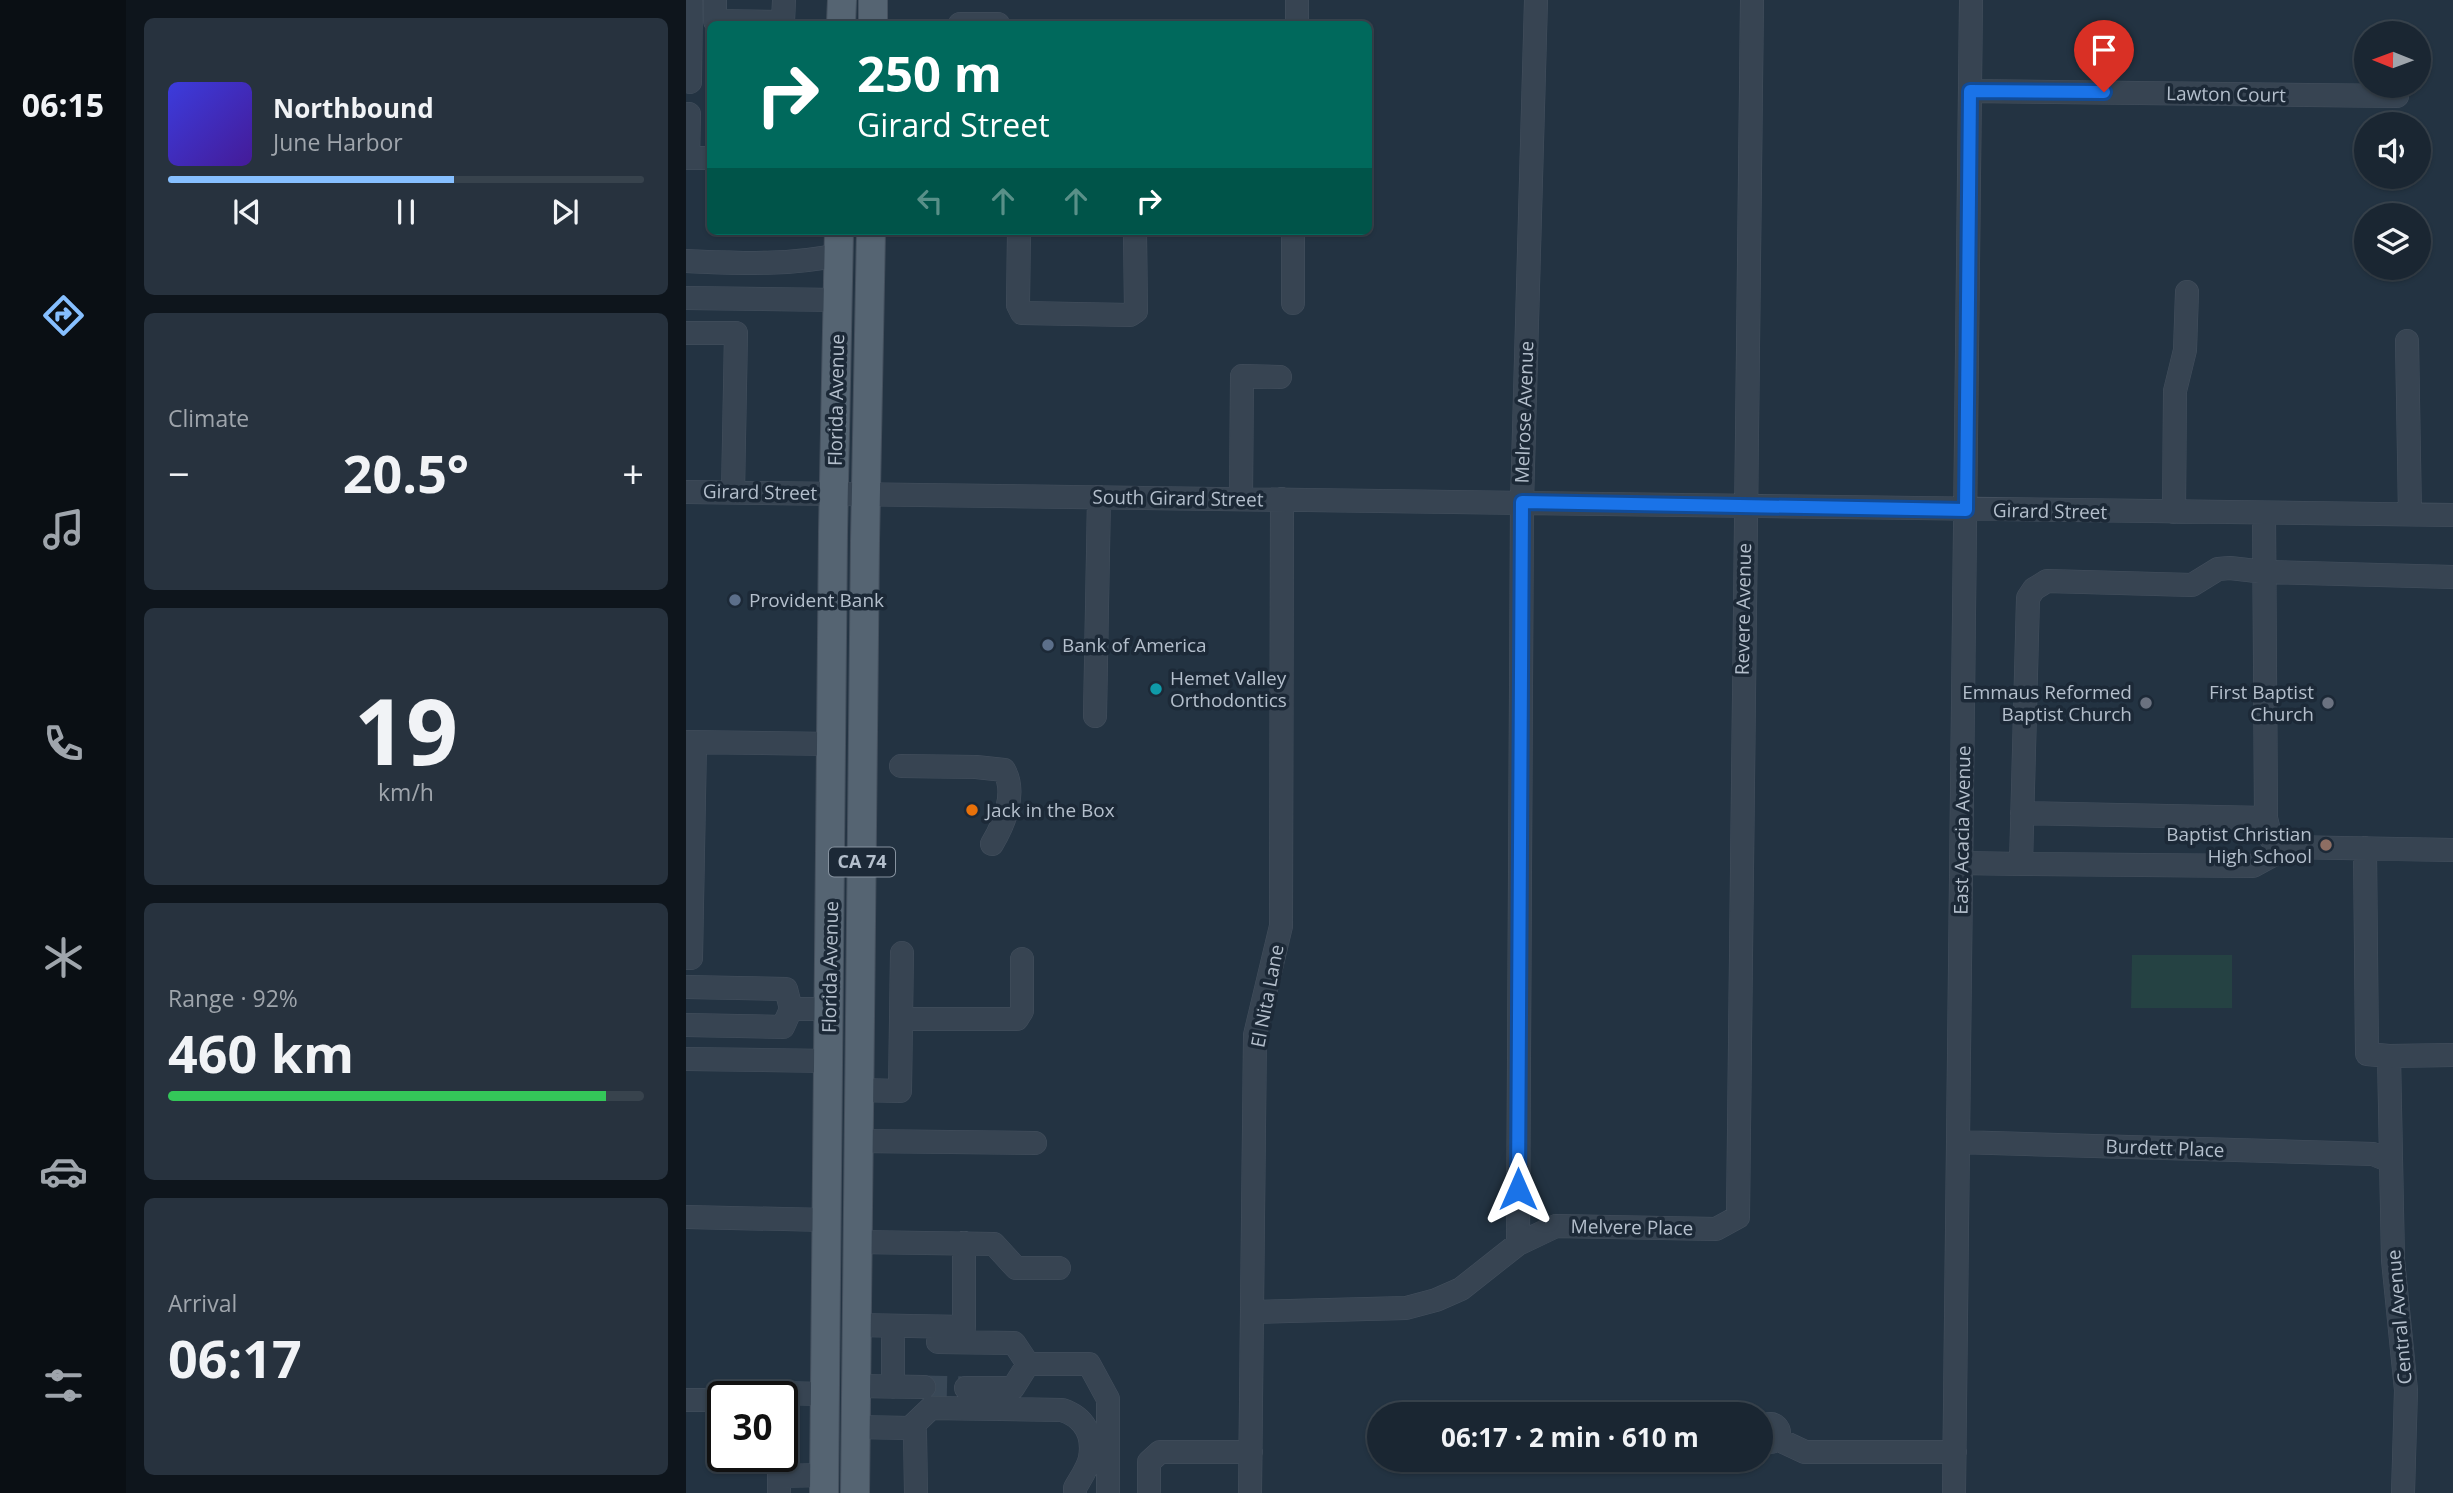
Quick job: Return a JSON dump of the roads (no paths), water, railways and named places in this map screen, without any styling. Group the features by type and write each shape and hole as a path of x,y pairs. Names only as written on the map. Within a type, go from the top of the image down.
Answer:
{"main road":[{"path":"841,21 842,0"},
{"path":"873,0 873,21"},
{"name":"Florida Avenue","path":"855,1493 871,235"},
{"name":"Florida Avenue","path":"824,1484 838,243"}],"street":[{"path":"690,82 691,0"},
{"path":"715,0 715,21"},
{"path":"783,21 784,0"},
{"path":"1297,0 1297,21"},
{"name":"Melrose Avenue","path":"1518,1244 1522,502 1536,0"},
{"name":"Revere Avenue","path":"1738,1217 1752,0"},
{"name":"East Acacia Avenue","path":"1954,1493 1971,0"},
{"name":"Lawton Court","path":"1970,91 2354,95"},
{"path":"688,126 695,158"},
{"path":"1019,235 1018,305 1022,313 1130,315 1136,311 1135,235"},
{"path":"1293,235 1293,303"},
{"path":"686,261 811,261 838,243"},
{"path":"2175,512 2175,391 2185,350 2187,292"},
{"path":"686,298 838,300"},
{"path":"733,492 737,299"},
{"path":"686,333 736,333"},
{"path":"2407,341 2410,514"},
{"path":"1241,499 1242,376 1280,377"},
{"name":"Girard Street","path":"686,492 834,493"},
{"name":"South Girard Street","path":"834,493 1522,502"},
{"path":"1095,716 1098,497"},
{"name":"El Nita Lane","path":"1250,1493 1255,1035 1281,926 1282,499"},
{"name":"Girard Street","path":"1522,502 2453,515"},
{"path":"2264,513 2266,818 2270,839 2280,847 2453,850"},
{"path":"2021,864 2026,610 2028,598 2034,589 2047,580 2192,585 2218,569 2453,577"},
{"path":"686,958 691,958 690,743 832,744"},
{"path":"901,766 1004,770 1008,778 1008,803 1004,825 992,844"},
{"path":"2022,813 2266,818"},
{"path":"1962,863 2253,866 2274,854 2280,847"},
{"path":"2365,848 2367,1054 2453,1055"},
{"path":"859,1090 900,1091 902,953"},
{"path":"901,1019 1017,1019 1022,1011 1022,958"},
{"path":"686,987 786,989 791,1009 783,1027 686,1025"},
{"path":"791,1009 830,1009"},
{"name":"Central Avenue","path":"2389,1056 2381,1157 2406,1390 2403,1493"},
{"path":"686,1059 829,1061"},
{"path":"859,1141 1035,1143"},
{"name":"Burdett Place","path":"1958,1142 2381,1157"},
{"path":"686,1217 827,1220"},
{"name":"Melvere Place","path":"1253,1312 1406,1308 1426,1303 1461,1289 1518,1244 1556,1226 1716,1229 1738,1217"},
{"path":"858,1242 993,1244 1016,1268 1059,1268"},
{"path":"856,1333 964,1327 964,1243"},
{"path":"856,1333 893,1341 1014,1343 1028,1363"},
{"path":"893,1341 893,1387"},
{"path":"966,1388 1013,1388 1028,1363"},
{"path":"1028,1363 1089,1364 1108,1399 1108,1493"},
{"path":"856,1386 924,1387"},
{"path":"798,1393 826,1394"},
{"path":"686,1400 707,1399"},
{"path":"910,1428 932,1408 1062,1410 1073,1414 1081,1420 1090,1437 1090,1460 1075,1493"},
{"path":"855,1427 910,1428 915,1432 916,1493"},
{"path":"1777,1439 1805,1452 1955,1452"},
{"path":"1149,1493 1149,1462 1160,1452 1251,1452"},
{"path":"779,1493 779,1476 824,1484"}],"tunnel":[{"path":"924,1387 966,1388"}],"place":[{"name":"Provident Bank","path":"735,600"},
{"name":"Bank of America","path":"1048,645"},
{"name":"Hemet Valley Orthodontics","path":"1156,689"},
{"name":"Emmaus Reformed Baptist Church","path":"2146,703"},
{"name":"First Baptist Church","path":"2328,703"},
{"name":"Jack in the Box","path":"972,810"},
{"name":"Baptist Christian High School","path":"2326,845"}]}
